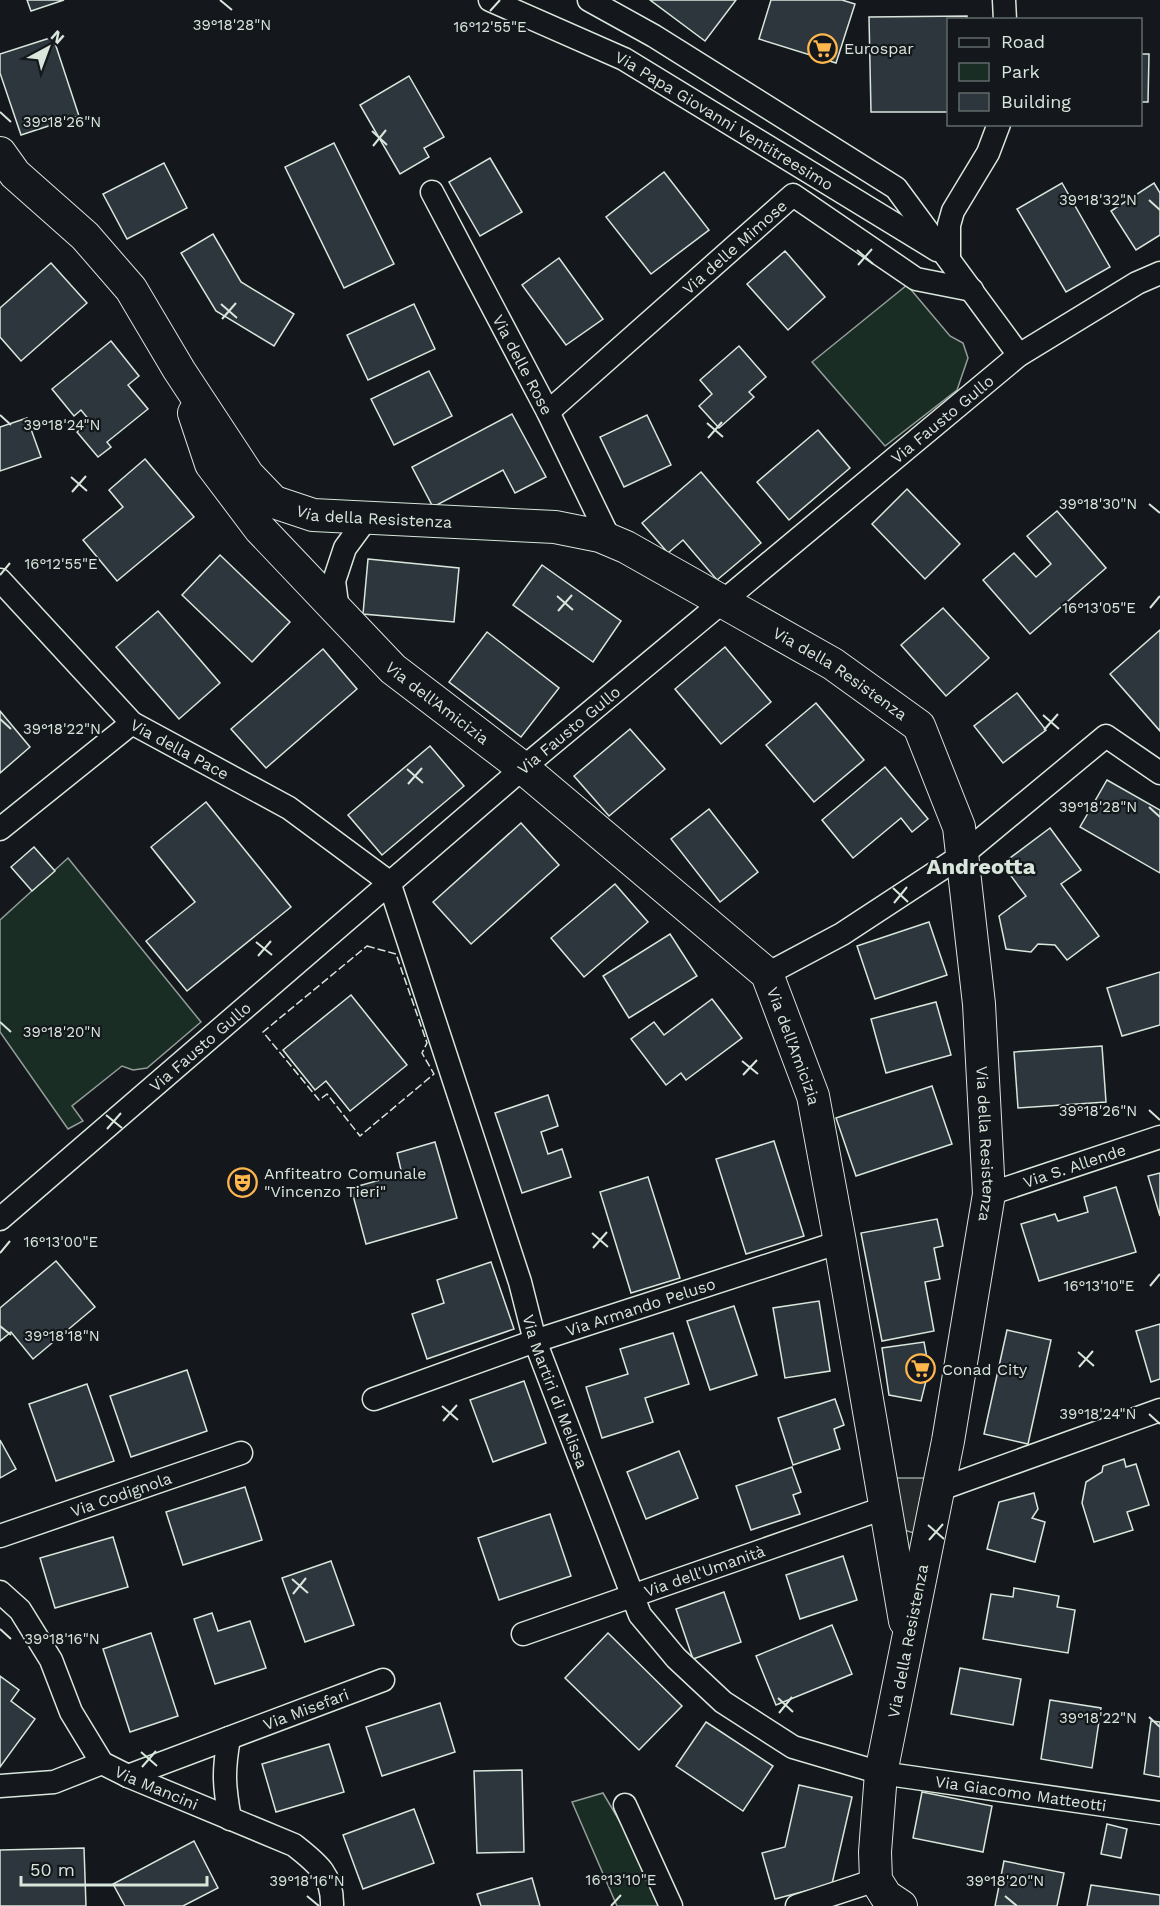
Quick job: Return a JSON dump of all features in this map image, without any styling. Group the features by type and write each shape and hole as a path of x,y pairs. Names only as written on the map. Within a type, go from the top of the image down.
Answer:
{"street":[{"name":"Via Papa Giovanni Ventitreesimo","path":"490,0 624,59 949,257"},
{"name":"Via Papa Giovanni Ventitreesimo","path":"589,0 654,36 896,188 1019,355"},
{"path":"1004,0 1005,18"},
{"path":"949,257 949,225 953,211 988,153 998,126"},
{"name":"Via della Resistenza","path":"0,153 15,174 85,236 131,289 179,370 248,475 274,502 313,515 555,527 610,540 833,664 919,726 958,827 979,1004 989,1194 938,1490 881,1773 875,1852 860,1892"},
{"name":"Via delle Rose","path":"432,192 548,412 610,540"},
{"name":"Via delle Mimose","path":"548,412 793,195 916,279 972,290"},
{"name":"Via Fausto Gullo","path":"0,1219 523,768 1019,355 1137,283 1160,273"},
{"name":"Via dell'Amicizia","path":"179,370 211,465 260,530 393,669 523,768 766,974 813,1096 908,1639"},
{"path":"338,611 334,580 345,548 368,518"},
{"name":"Via della Pace","path":"0,580 132,723 290,808 389,882"},
{"path":"0,829 132,723"},
{"path":"766,974 842,934 961,856 1106,736 1160,773"},
{"name":"Via Martiri di Melissa","path":"389,882 520,1282 535,1341 640,1615 676,1659 723,1702 793,1747 881,1773"},
{"name":"Via S. Allende","path":"989,1194 1160,1137"},
{"name":"Via Armando Peluso","path":"374,1399 535,1341 840,1242"},
{"path":"938,1490 1160,1410"},
{"name":"Via Codignola","path":"0,1536 241,1453"},
{"path":"887,1522 904,1543 916,1543 928,1538"},
{"name":"Via dell'Umanità","path":"523,1634 632,1597 887,1522"},
{"name":"Via Mancini","path":"0,1592 20,1610 51,1660 71,1712 102,1763 294,1845 317,1863 333,1889 332,1906"},
{"name":"Via Misefari","path":"128,1776 383,1680"},
{"path":"229,1738 224,1783 230,1819"},
{"path":"0,1786 54,1782 102,1763"},
{"name":"Via Giacomo Matteotti","path":"881,1773 1160,1813"},
{"path":"625,1805 671,1906"},
{"path":"797,1906 860,1892 886,1896 902,1906"}],"green space":[{"path":"907,285 950,336 963,343 968,358 957,390 885,446 812,362"},
{"path":"68,858 201,1022 147,1068 133,1070 122,1066 72,1106 83,1121 68,1129 0,1032 0,920"},
{"path":"603,1793 642,1859 662,1906 617,1906 572,1802"}],"shaded area":[{"path":"896,1478 928,1478 914,1533 904,1530"}],"building":[{"path":"27,0 64,0 31,11"},
{"path":"650,0 736,0 705,41"},
{"path":"771,0 842,0 855,4 836,63 759,39"},
{"path":"967,16 967,18 947,18 947,112 871,112 869,17"},
{"path":"53,37 79,116 21,135 0,73 0,54"},
{"path":"1142,54 1149,54 1148,102 1142,102"},
{"path":"409,76 444,137 424,148 429,157 400,174 360,105"},
{"path":"334,143 394,264 344,288 285,167"},
{"path":"490,158 522,212 480,236 449,182"},
{"path":"164,163 187,208 127,239 103,194"},
{"path":"664,172 709,230 651,274 606,217"},
{"path":"1062,183 1110,267 1066,292 1017,209"},
{"path":"1154,183 1160,193 1160,235 1136,250 1111,211"},
{"path":"213,234 241,282 294,314 274,346 216,311 181,253"},
{"path":"785,251 825,297 788,330 747,284"},
{"path":"559,258 603,319 566,345 522,285"},
{"path":"51,263 87,303 21,361 0,337 0,308"},
{"path":"414,304 435,349 368,380 347,335"},
{"path":"111,341 139,376 128,385 148,409 107,442 111,447 98,457 77,432 90,421 81,410 74,416 52,389"},
{"path":"739,346 766,377 749,392 754,397 719,428 699,406 712,394 700,380"},
{"path":"429,371 452,416 394,445 371,399"},
{"path":"512,414 546,477 515,493 503,470 433,507 412,467"},
{"path":"647,415 671,465 624,487 600,437"},
{"path":"27,418 41,457 0,471 0,427"},
{"path":"818,430 850,468 789,520 757,482"},
{"path":"145,459 194,517 117,581 83,540 123,507 109,490"},
{"path":"701,472 761,543 717,580 683,540 668,553 642,523"},
{"path":"907,489 960,544 925,579 872,524"},
{"path":"1057,511 1106,568 1030,634 983,580 1014,553 1036,577 1051,564 1027,536"},
{"path":"220,555 290,622 252,662 182,595"},
{"path":"368,559 459,568 454,622 363,614"},
{"path":"542,565 621,621 593,662 513,605"},
{"path":"943,608 989,658 946,696 901,645"},
{"path":"158,611 220,683 179,719 116,647"},
{"path":"1160,630 1160,731 1110,674"},
{"path":"487,632 559,688 521,737 449,682"},
{"path":"725,647 771,702 721,744 675,689"},
{"path":"323,649 357,689 266,768 231,729"},
{"path":"1017,693 1046,730 1003,763 974,726"},
{"path":"816,703 864,760 814,802 766,745"},
{"path":"0,711 30,747 0,773"},
{"path":"630,729 665,769 609,816 574,776"},
{"path":"430,746 464,786 382,855 348,815"},
{"path":"885,767 928,819 912,832 901,818 853,858 822,820"},
{"path":"1107,780 1160,810 1160,873 1080,827"},
{"path":"206,802 291,907 187,991 146,941 195,902 151,847"},
{"path":"709,809 758,872 720,902 671,839"},
{"path":"521,823 559,865 471,944 433,902"},
{"path":"1050,828 1081,870 1061,884 1099,936 1067,960 1055,945 1038,944 1031,952 1006,949 999,916 1026,896 1002,864"},
{"path":"34,847 55,871 32,891 11,867"},
{"path":"615,884 648,922 584,977 551,938"},
{"path":"929,922 947,975 875,999 857,946"},
{"path":"670,934 697,976 629,1018 603,976"},
{"path":"1160,972 1160,1025 1122,1036 1107,988"},
{"path":"351,995 407,1065 350,1111 326,1081 315,1090 283,1050"},
{"path":"712,999 742,1038 686,1080 681,1073 666,1085 631,1039 654,1022 664,1035"},
{"path":"936,1002 951,1055 886,1073 871,1019"},
{"path":"1102,1046 1106,1102 1018,1108 1014,1052"},
{"path":"932,1086 952,1144 856,1176 836,1118"},
{"path":"548,1095 558,1126 541,1132 548,1154 562,1149 571,1177 522,1193 495,1113"},
{"path":"774,1141 804,1236 746,1254 716,1159"},
{"path":"435,1142 457,1218 366,1244 351,1188 402,1174 397,1153"},
{"path":"1160,1173 1160,1216 1148,1176"},
{"path":"648,1177 680,1278 631,1293 600,1192"},
{"path":"1116,1187 1136,1252 1039,1281 1021,1224 1055,1214 1058,1221 1088,1212 1084,1197"},
{"path":"937,1219 943,1246 934,1248 940,1279 925,1282 934,1331 882,1341 861,1233"},
{"path":"56,1261 95,1307 33,1359 11,1332 0,1341 0,1308"},
{"path":"491,1262 514,1329 427,1359 412,1314 444,1303 437,1280"},
{"path":"819,1301 830,1371 785,1378 773,1308"},
{"path":"734,1306 757,1375 710,1390 687,1321"},
{"path":"1160,1324 1160,1379 1151,1382 1136,1331"},
{"path":"1007,1330 1051,1340 1028,1444 984,1434"},
{"path":"673,1333 689,1384 645,1398 653,1422 602,1438 586,1387 628,1374 620,1349"},
{"path":"924,1342 929,1369 921,1401 889,1395 882,1348"},
{"path":"187,1370 207,1431 131,1457 110,1396"},
{"path":"524,1381 546,1443 493,1462 470,1400"},
{"path":"87,1384 114,1461 56,1481 29,1404"},
{"path":"835,1399 844,1425 834,1429 840,1449 793,1465 778,1418"},
{"path":"0,1440 16,1469 0,1478"},
{"path":"679,1451 698,1498 646,1519 627,1472"},
{"path":"1124,1459 1126,1467 1136,1464 1149,1505 1127,1512 1133,1530 1094,1542 1082,1503 1086,1482 1102,1472 1103,1466"},
{"path":"792,1467 801,1492 793,1495 800,1514 751,1530 736,1486"},
{"path":"245,1487 262,1540 183,1565 166,1512"},
{"path":"1034,1493 1038,1509 1032,1518 1045,1522 1035,1562 987,1549 999,1502"},
{"path":"550,1514 571,1576 499,1600 478,1538"},
{"path":"113,1537 128,1587 55,1608 40,1558"},
{"path":"843,1556 857,1600 800,1619 786,1575"},
{"path":"331,1561 354,1625 305,1642 282,1578"},
{"path":"1014,1588 1059,1596 1057,1607 1075,1610 1068,1653 983,1639 991,1594 1013,1597"},
{"path":"724,1592 741,1642 693,1659 676,1609"},
{"path":"212,1613 218,1631 250,1621 266,1668 215,1684 194,1619"},
{"path":"832,1625 852,1674 776,1705 756,1656"},
{"path":"151,1633 178,1716 130,1732 103,1649"},
{"path":"608,1633 682,1706 639,1750 565,1678"},
{"path":"960,1668 1021,1679 1013,1725 951,1714"},
{"path":"0,1676 19,1690 11,1701 35,1719 0,1767"},
{"path":"1050,1700 1101,1708 1092,1768 1041,1759"},
{"path":"440,1703 455,1752 382,1776 366,1727"},
{"path":"1151,1721 1160,1722 1160,1777 1144,1774"},
{"path":"706,1722 773,1766 743,1811 676,1766"},
{"path":"329,1744 344,1792 276,1812 262,1764"},
{"path":"522,1770 524,1852 477,1853 474,1771"},
{"path":"799,1785 852,1797 832,1884 775,1899 762,1853 785,1847"},
{"path":"922,1792 992,1806 983,1852 913,1838"},
{"path":"414,1809 434,1863 363,1889 343,1835"},
{"path":"1107,1824 1127,1829 1121,1858 1101,1854"},
{"path":"194,1841 218,1888 183,1906 125,1906 113,1884"},
{"path":"84,1848 86,1906 0,1906 0,1850"},
{"path":"1004,1861 1064,1873 1057,1906 995,1906"},
{"path":"532,1878 540,1906 481,1906 477,1894"},
{"path":"1091,1885 1160,1895 1160,1906 1087,1906"}],"fence":[{"path":"367,946 396,954 427,1043 422,1053 434,1074 360,1136 327,1094 319,1100 263,1032 367,946"}],"place":[{"name":"Eurospar","path":"823,48"},
{"name":"Anfiteatro Comunale \"Vincenzo Tieri\"","path":"243,1182"},
{"name":"Conad City","path":"921,1369"}],"district":[{"name":"Andreotta","path":"981,866"}]}
